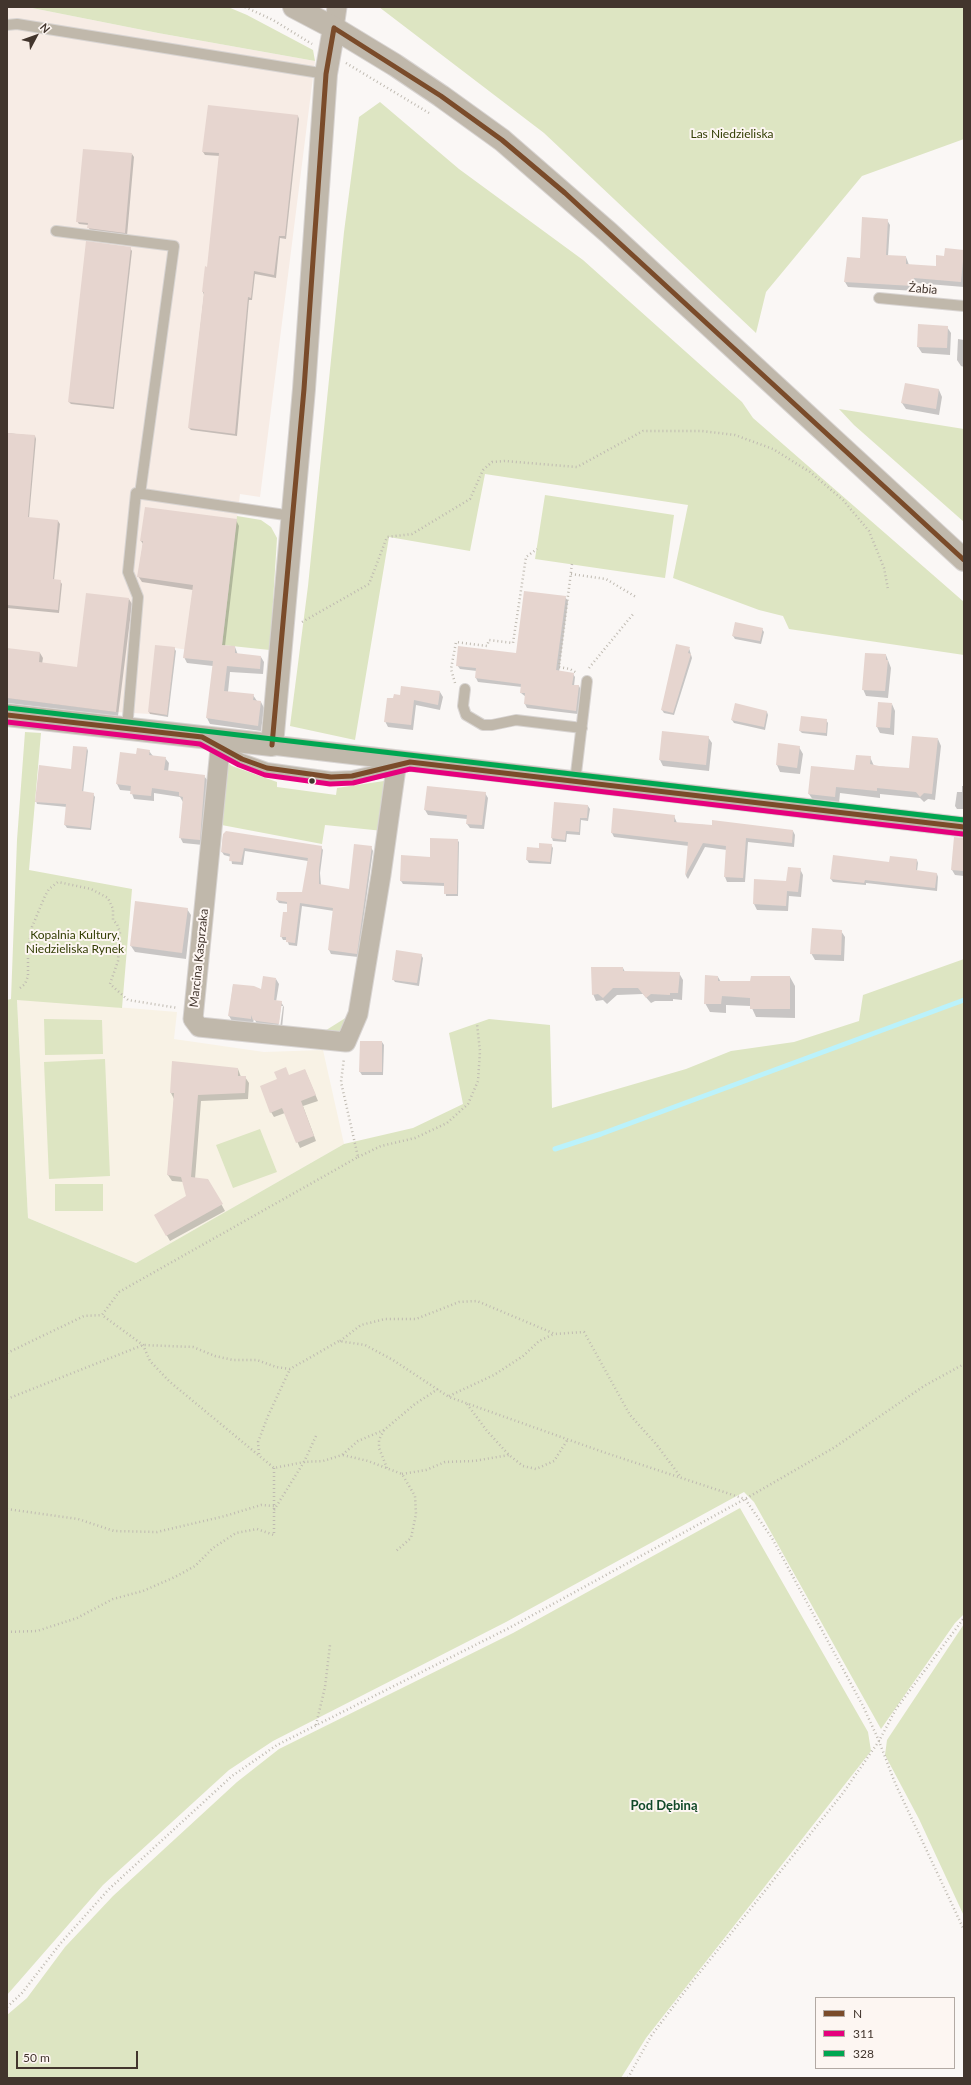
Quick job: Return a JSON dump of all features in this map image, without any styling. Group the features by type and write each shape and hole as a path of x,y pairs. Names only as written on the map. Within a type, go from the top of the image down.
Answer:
{"street":[{"path":"294,7 334,28 441,96 502,140 565,193 964,560"},
{"path":"272,745 282,620 304,389 328,64 337,7"},
{"path":"7,715 127,729 214,742 272,745 401,763 964,827"},
{"name":"Marcina Kasprzaka","path":"214,742 193,1019 199,1027 346,1042"},
{"path":"346,1042 358,1014 401,763"}],"lane":[{"path":"7,25 17,24 328,64"},
{"path":"56,231 174,246 140,494"},
{"name":"Żabia","path":"879,298 964,306"},
{"path":"127,729 138,597 128,572 136,493 292,516"},
{"path":"575,782 587,681"},
{"path":"465,689 463,706 466,715 483,725 492,725 516,720 582,728"},
{"path":"214,742 242,759 267,768 331,777 352,776 401,763"}],"path":[{"path":"245,7 273,20 328,64 351,65 431,114"},
{"path":"282,620 301,623 369,584 387,537 412,534 470,499 483,470 492,462 505,461 577,467 643,430 702,431 735,435 774,449 810,472 843,500 869,531 884,568 888,588"},
{"path":"463,706 451,669 456,642 487,646 489,640 513,643 526,557 537,549"},
{"path":"559,663 572,564"},
{"path":"571,574 606,579 636,597"},
{"path":"588,669 634,612"},
{"path":"20,988 25,984 28,976 29,941 40,906 50,889 58,882 92,889 108,898 113,909 113,920 117,924 120,932 118,961 110,984 128,1000 194,1010"},
{"path":"102,1315 119,1292 358,1157 381,1146 415,1138 447,1123 468,1104 478,1081 480,1051 477,1024"},
{"path":"346,1042 341,1082 358,1157"},
{"path":"259,1454 258,1442 268,1416 290,1369 339,1341 361,1325 385,1318 416,1319 459,1302 477,1300 555,1334"},
{"path":"7,1353 84,1316 102,1315 143,1345 150,1361 170,1382 259,1454 274,1468 274,1535 257,1529 236,1533 213,1548 195,1566 169,1580 143,1591 113,1600 77,1618 37,1631 7,1632"},
{"path":"448,1397 494,1376 523,1356 539,1341 555,1334 584,1332 630,1415 656,1444 680,1477"},
{"path":"339,1341 365,1345 393,1360 448,1397 745,1499 772,1538 862,1706 879,1740 895,1783 964,1930"},
{"path":"7,1399 143,1345 193,1347 215,1356 233,1360 256,1360 276,1367 290,1369"},
{"path":"7,2007 22,1993 60,1944 108,1890 232,1776 276,1745 509,1628 745,1499 835,1447 924,1386 964,1364"},
{"path":"274,1468 304,1462 324,1461 342,1455 358,1442 384,1430 415,1404 438,1389"},
{"path":"467,1403 487,1431 509,1455 523,1466 536,1469 554,1460 568,1439"},
{"path":"384,1430 379,1440 378,1448 387,1468"},
{"path":"274,1511 304,1462 316,1436"},
{"path":"342,1455 368,1461 402,1474 426,1470 445,1462 474,1461 509,1455"},
{"path":"395,1552 411,1538 416,1514 415,1496 402,1474"},
{"path":"7,1509 78,1519 114,1531 157,1532 261,1505 274,1506"},
{"path":"628,2078 655,2030 750,1908 843,1793 879,1740 896,1709 964,1618"},
{"path":"316,1725 325,1687 330,1645"}],"shaded area":[{"path":"7,7 27,7 158,33 315,61 260,497 240,494 228,592 195,651 175,648 167,715 116,712 7,698"},
{"path":"17,999 177,1012 174,1039 264,1052 323,1050 344,1144 136,1263 28,1218"}],"green space":[{"path":"27,7 228,7 247,15 313,50 315,61 158,33"},
{"name":"Las Niedzieliska","path":"379,7 964,7 964,139 862,176 766,292 756,333 544,133"},
{"path":"380,102 459,169 583,260 742,402 753,418 964,602 964,655 789,629 783,616 759,610 673,578 688,505 485,474 470,551 389,537 355,740 290,726 308,586 344,232 359,117"},
{"path":"839,409 964,429 964,522 854,425"},
{"path":"545,495 674,515 665,578 535,559"},
{"path":"237,516 261,520 271,527 277,538 270,650 222,645"},
{"name":"Kopalnia Kultury, Niedzieliska Rynek","path":"25,732 41,733 29,870 132,889 122,1008 17,1000 28,1218 136,1263 344,1144 413,1128 463,1104 449,1033 489,1019 550,1025 552,1108 686,1069 731,1051 794,1042 859,1021 863,995 964,959 964,1614 955,1623 881,1729 754,1502 744,1492 506,1622 273,1741 229,1770 103,1885 7,1995 7,1000 11,999 17,840"},
{"path":"219,757 232,766 277,782 277,787 336,795 337,788 404,778 393,832 325,825 322,844 211,823"},
{"path":"347,1017 339,1033 320,1034"},
{"path":"44,1019 102,1020 103,1054 45,1055"},
{"path":"105,1059 110,1176 49,1179 44,1062"},
{"path":"260,1129 277,1172 233,1188 216,1145"},
{"path":"55,1184 103,1184 103,1211 55,1211"},
{"path":"740,1508 868,1732 871,1751 646,2038 621,2078 7,2078 7,2015 27,1998 65,1947 113,1896 237,1782 279,1749 513,1633"},
{"path":"964,1624 964,1916 919,1819 885,1755 887,1740"}],"building":[{"path":"208,105 298,115 285,236 279,236 274,275 254,271 251,298 248,297 235,434 188,428 204,292 202,292 205,266 207,267 219,153 202,152"},
{"path":"83,149 132,153 125,233 87,228 88,223 76,222"},
{"path":"862,217 888,219 886,255 906,256 906,264 936,266 936,255 944,256 945,248 964,250 961,282 914,278 913,286 844,282 847,257 860,258"},
{"path":"86,241 131,247 113,407 68,402"},
{"path":"918,324 948,326 947,348 917,347"},
{"path":"905,383 939,389 936,409 901,403"},
{"path":"7,433 35,435 28,517 58,520 53,579 61,580 58,610 7,605"},
{"path":"145,507 237,519 222,645 235,646 235,653 261,656 260,669 227,666 224,691 254,694 253,700 261,701 258,726 206,718 213,661 183,658 193,585 137,577 143,541 140,541"},
{"path":"524,591 566,596 556,670 574,673 572,685 579,685 576,711 524,704 525,693 520,693 521,684 475,678 476,668 456,666 458,646 516,653"},
{"path":"86,593 129,598 116,712 7,698 7,648 40,652 39,662 77,667"},
{"path":"735,622 763,628 760,641 732,636"},
{"path":"676,644 690,647 688,653 691,654 673,713 661,710"},
{"path":"155,645 175,647 167,715 148,712"},
{"path":"865,653 886,654 886,660 888,660 885,691 862,690"},
{"path":"401,686 440,691 438,705 414,700 411,725 384,722 387,698 393,698 394,694 400,695"},
{"path":"878,702 892,703 890,728 876,727"},
{"path":"735,703 767,711 764,727 731,720"},
{"path":"801,716 827,719 826,733 799,731"},
{"path":"662,731 709,736 706,765 659,760"},
{"path":"912,736 938,738 932,794 924,793 920,797 916,792 877,788 877,791 836,787 835,797 808,794 811,766 854,770 856,755 871,756 870,764 909,768"},
{"path":"778,743 800,746 797,768 776,765"},
{"path":"73,746 87,747 82,791 94,793 90,828 64,825 66,804 35,802 39,765 71,769"},
{"path":"137,748 150,750 149,755 166,757 164,770 205,775 200,840 179,838 183,797 179,796 179,792 152,788 151,796 130,794 131,786 116,784 120,752 136,754"},
{"path":"427,786 486,792 482,825 466,824 467,815 424,810"},
{"path":"554,802 588,805 587,818 580,818 579,832 566,831 565,840 551,838"},
{"path":"613,808 675,815 674,822 712,825 712,820 793,830 792,843 746,838 743,878 724,877 726,846 703,843 685,876 688,842 611,833"},
{"path":"226,831 322,846 319,884 349,889 354,844 372,846 357,954 328,950 333,908 300,903 295,943 286,942 286,937 280,937 283,912 287,912 287,902 276,900 277,892 302,892 308,858 244,848 241,862 229,861 230,854 221,852 223,834"},
{"path":"954,837 964,838 964,871 951,870"},
{"path":"430,838 458,839 457,894 444,894 444,883 400,881 401,855 430,857"},
{"path":"539,843 552,844 550,862 526,860 527,847 539,848"},
{"path":"833,855 889,862 890,856 917,859 916,870 937,873 935,888 865,880 864,883 830,879"},
{"path":"788,867 801,868 798,892 787,891 786,906 753,904 754,879 786,881"},
{"path":"135,901 188,908 182,953 130,946"},
{"path":"812,928 842,930 841,955 810,954"},
{"path":"396,950 422,954 417,983 392,980"},
{"path":"591,967 623,967 623,971 680,972 678,993 670,993 670,995 651,994 646,998 638,988 613,988 603,998 598,994 592,995"},
{"path":"705,975 718,976 718,981 750,981 751,976 790,976 790,1009 750,1009 750,998 722,996 721,1004 704,1004"},
{"path":"263,976 276,978 274,1000 282,1001 279,1024 253,1020 251,1015 251,1019 228,1016 233,984 254,986 261,989"},
{"path":"360,1041 382,1041 382,1072 359,1072"},
{"path":"172,1061 238,1068 238,1076 246,1076 245,1093 198,1095 191,1177 208,1179 223,1204 166,1236 154,1215 186,1196 181,1177 167,1175 174,1093 170,1093"},
{"path":"286,1067 289,1075 305,1069 316,1095 301,1101 314,1136 296,1143 282,1108 270,1113 260,1086 277,1079 274,1072"}],"waterway":[{"path":"555,1149 601,1134 964,1000"}],"transit line":[{"name":"N","path":"334,28 441,96 502,140 565,193 964,560"},
{"name":"N","path":"272,745 304,389 326,74 334,28"},
{"name":"328","path":"8,708 964,820"},
{"name":"N","path":"7,715 202,737 242,759 267,768 331,777 352,776 410,762 964,827"},
{"name":"311","path":"7,722 200,744 239,765 265,775 330,784 353,783 410,769 963,834"}],"district":[{"name":"Pod Dębiną","path":"664,1806"}]}
